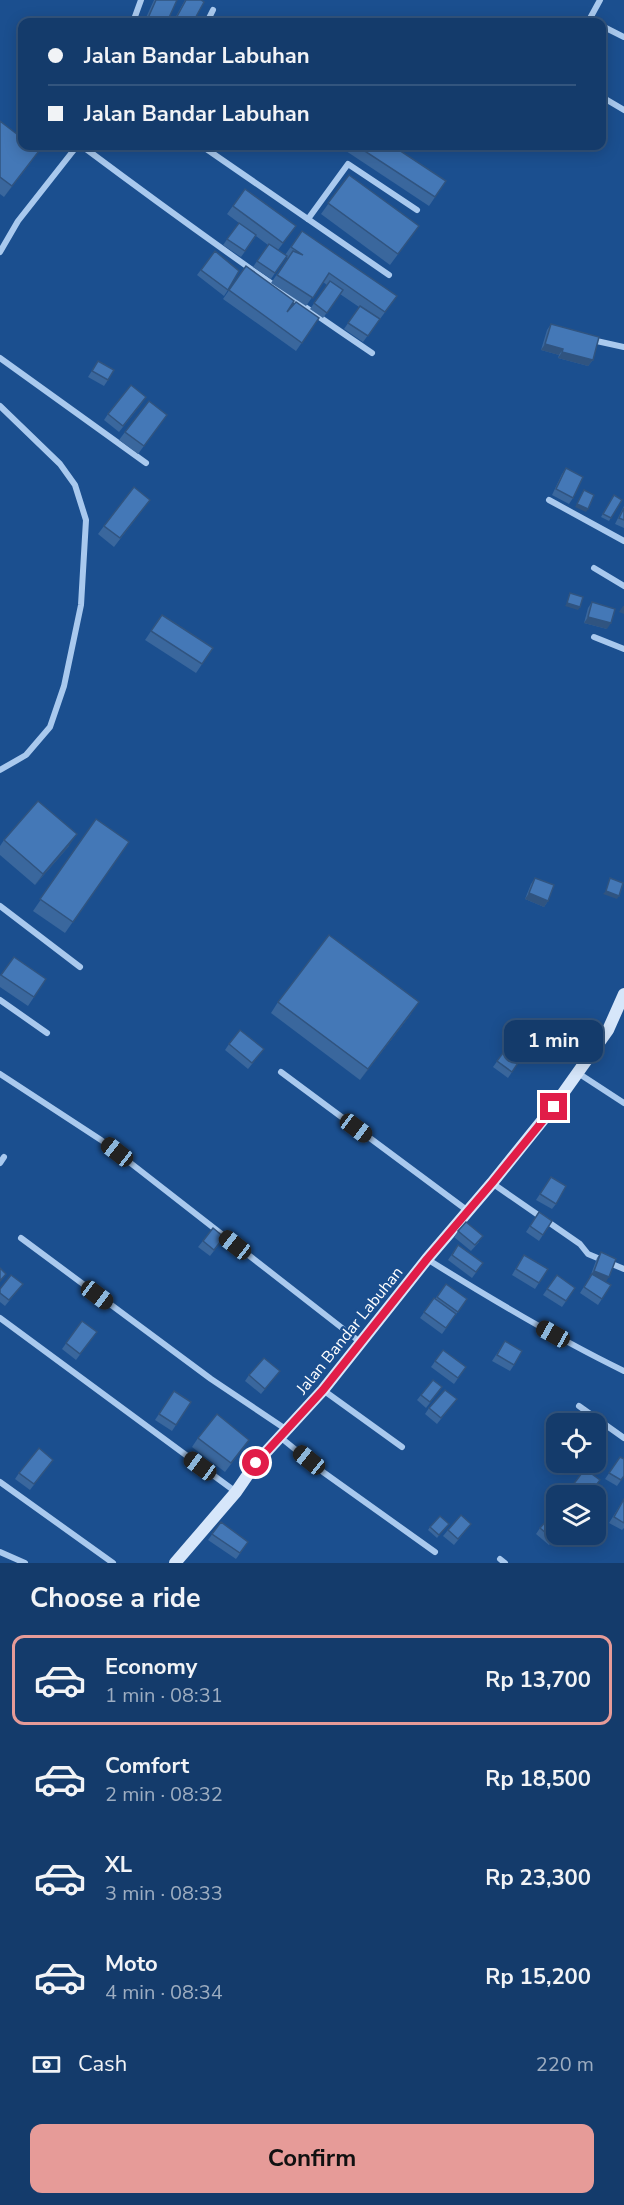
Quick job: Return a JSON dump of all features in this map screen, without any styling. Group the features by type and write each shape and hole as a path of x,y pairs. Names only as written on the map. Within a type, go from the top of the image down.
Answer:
{"main road":[{"name":"Jalan Bandar Labuhan","path":"175,1563 236,1492 256,1463 323,1390 427,1259 492,1183 609,1030 624,994"}],"street":[{"path":"134,18 141,0"},
{"path":"593,18 600,0"},
{"path":"209,18 213,10"},
{"path":"606,28 624,37"},
{"path":"606,99 624,110"},
{"path":"0,252 18,221 74,150"},
{"path":"87,150 299,304 372,352"},
{"path":"208,150 388,276"},
{"path":"308,219 348,164 417,210"},
{"path":"588,339 624,347"},
{"path":"0,358 146,464"},
{"path":"0,406 60,464 75,485 86,520 81,605 64,686 50,728 26,755 0,770"},
{"path":"549,500 624,541"},
{"path":"594,568 624,586"},
{"path":"594,637 624,649"},
{"path":"0,906 80,967"},
{"path":"0,1000 47,1033"},
{"path":"281,1072 468,1211"},
{"path":"578,1073 624,1103"},
{"path":"0,1074 101,1140 360,1342"},
{"path":"492,1183 580,1244 588,1254 624,1269"},
{"path":"21,1238 284,1434 323,1472 435,1552"},
{"path":"427,1259 495,1302 624,1371"},
{"path":"0,1318 236,1492"},
{"path":"323,1390 402,1447"},
{"path":"579,1406 624,1438"},
{"path":"0,1482 114,1563"},
{"path":"0,1552 25,1563"}],"building":[{"path":"156,0 177,0 169,18 148,18"},
{"path":"186,0 204,2 195,18 176,18"},
{"path":"0,121 18,135 18,150 39,151 12,186 0,177"},
{"path":"363,150 399,150 446,181 435,197"},
{"path":"349,175 419,226 398,254 328,203"},
{"path":"245,189 296,226 283,243 233,206"},
{"path":"239,223 256,235 245,251 227,239"},
{"path":"302,231 397,296 385,312 329,273 313,298 277,275 293,251 303,255 291,247"},
{"path":"269,244 287,256 275,273 257,261"},
{"path":"215,251 239,271 228,290 201,270"},
{"path":"246,266 294,301 287,312 296,302 319,318 302,343 229,290"},
{"path":"330,281 343,290 327,313 314,303"},
{"path":"360,306 380,319 368,336 348,323"},
{"path":"551,324 599,337 593,360 562,352 563,349 545,344"},
{"path":"98,361 114,370 108,380 92,371"},
{"path":"131,385 146,397 123,426 108,414"},
{"path":"149,401 167,415 144,446 125,432"},
{"path":"566,468 583,477 573,498 556,489"},
{"path":"134,487 150,500 120,538 104,526"},
{"path":"584,490 594,495 588,509 577,504"},
{"path":"614,495 622,500 611,518 603,514"},
{"path":"624,508 624,520 619,518"},
{"path":"570,593 583,597 580,607 567,603"},
{"path":"592,602 615,609 611,623 588,617"},
{"path":"162,615 213,648 202,664 151,631"},
{"path":"38,801 77,834 43,874 4,840"},
{"path":"96,819 129,842 73,922 40,899"},
{"path":"535,878 554,885 548,901 529,893"},
{"path":"610,878 623,883 619,896 606,891"},
{"path":"329,935 419,1002 368,1069 278,1002"},
{"path":"14,957 46,979 34,997 1,975"},
{"path":"240,1030 264,1049 252,1063 229,1044"},
{"path":"508,1046 522,1057 512,1072 497,1061"},
{"path":"551,1177 566,1186 556,1204 540,1194"},
{"path":"539,1212 552,1221 543,1235 530,1226"},
{"path":"466,1222 483,1236 475,1245 458,1231"},
{"path":"213,1228 224,1237 214,1250 203,1241"},
{"path":"458,1245 483,1263 476,1272 452,1255"},
{"path":"601,1252 616,1259 609,1277 594,1271"},
{"path":"524,1255 548,1269 539,1283 516,1269"},
{"path":"0,1268 6,1274 0,1281"},
{"path":"592,1274 611,1285 602,1299 584,1287"},
{"path":"11,1275 23,1284 9,1300 0,1293 0,1289"},
{"path":"557,1275 575,1288 566,1301 547,1289"},
{"path":"446,1284 467,1299 458,1312 437,1297"},
{"path":"434,1298 456,1314 446,1328 424,1312"},
{"path":"82,1321 97,1332 80,1354 66,1343"},
{"path":"505,1341 522,1351 514,1365 497,1355"},
{"path":"443,1350 466,1367 458,1378 435,1361"},
{"path":"264,1358 280,1371 265,1389 249,1375"},
{"path":"433,1380 442,1387 430,1402 421,1395"},
{"path":"445,1390 457,1399 441,1418 429,1408"},
{"path":"174,1391 191,1402 176,1425 159,1414"},
{"path":"217,1414 249,1440 231,1463 198,1438"},
{"path":"39,1448 53,1460 34,1484 19,1473"},
{"path":"620,1457 624,1459 624,1476 621,1480 609,1473"},
{"path":"582,1473 590,1473 600,1480 596,1485 573,1485"},
{"path":"624,1499 624,1523 614,1517"},
{"path":"461,1515 471,1524 458,1539 448,1530"},
{"path":"440,1516 449,1524 439,1535 430,1527"},
{"path":"546,1521 546,1533 540,1528"},
{"path":"221,1522 248,1542 240,1553 212,1534"}],"route":[{"path":"256,1463 323,1390 427,1259 554,1107"}]}
